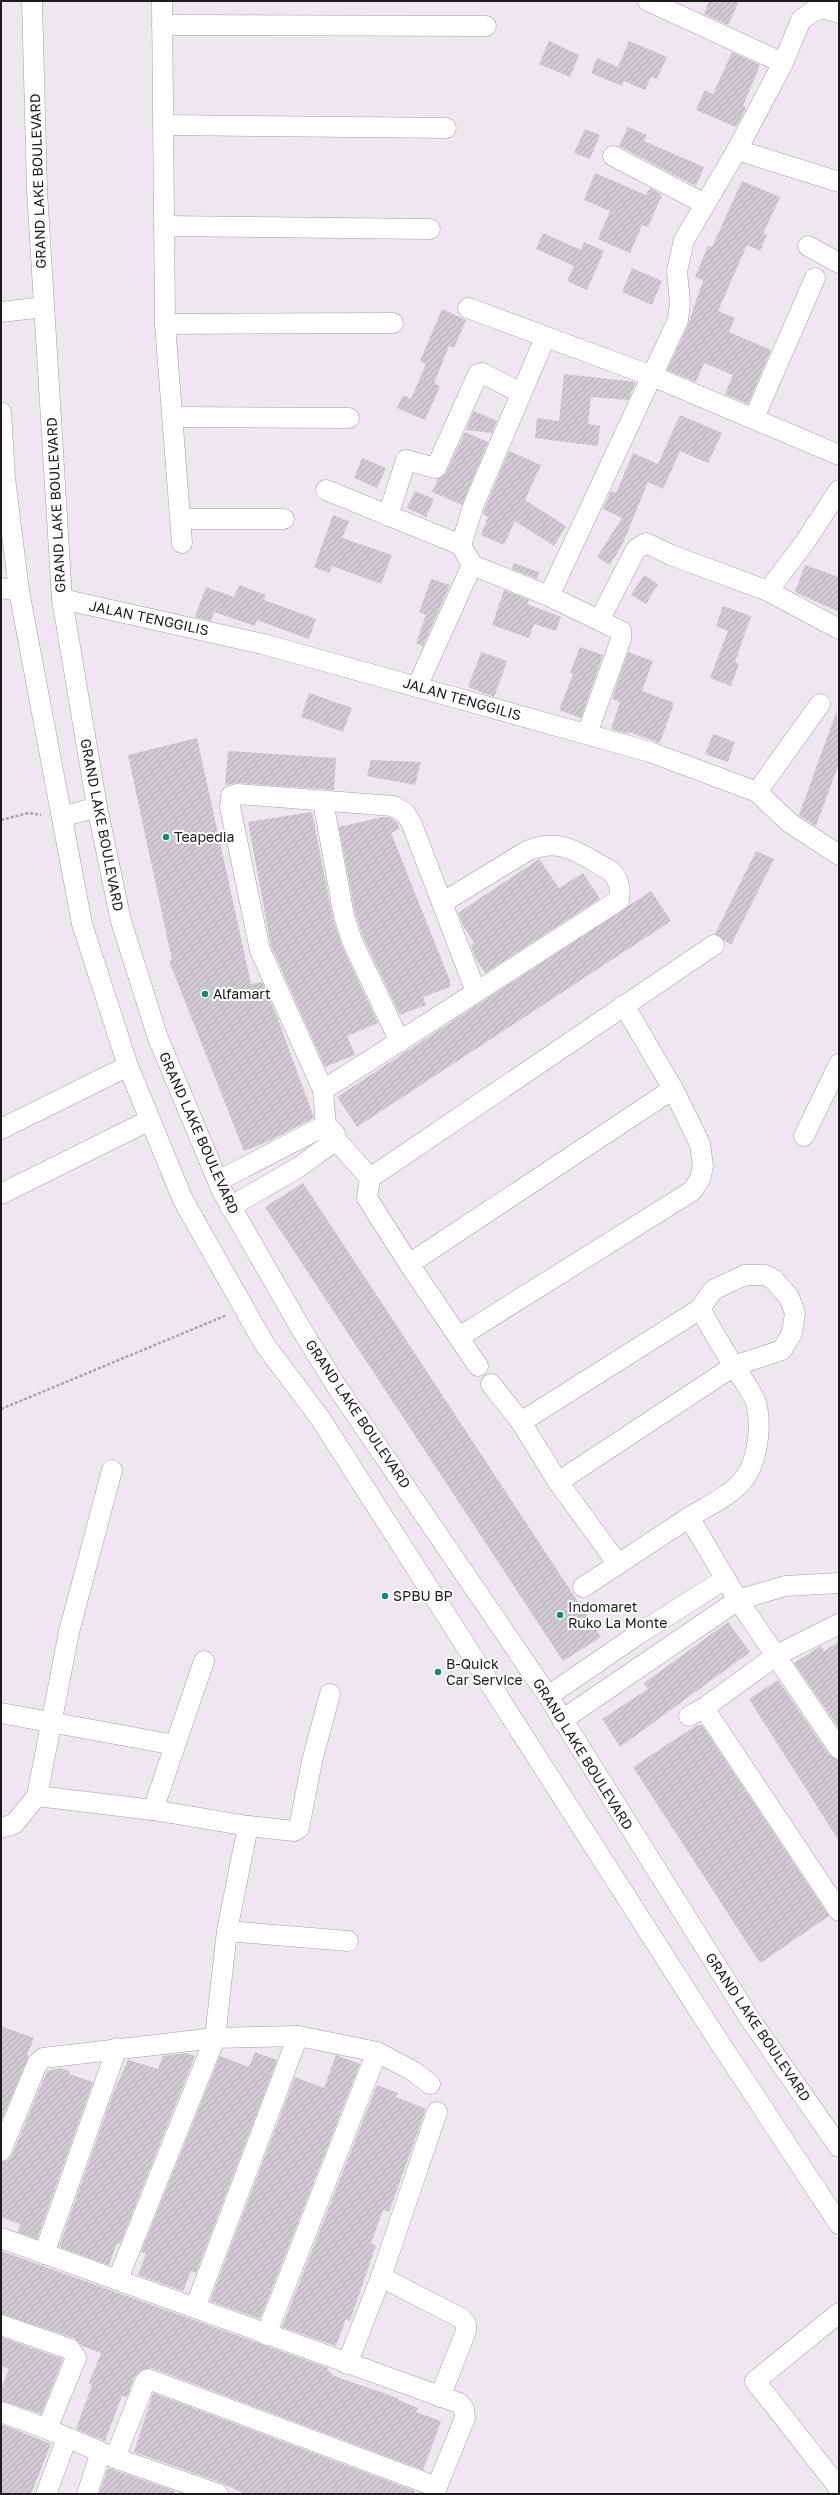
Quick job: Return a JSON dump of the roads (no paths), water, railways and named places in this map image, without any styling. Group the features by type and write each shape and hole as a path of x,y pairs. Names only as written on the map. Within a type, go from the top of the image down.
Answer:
{"street":[{"name":"GRAND LAKE BOULEVARD","path":"32,1 37,190 62,599 97,808 121,921 158,1038 230,1207 338,1387 548,1696 748,2016 839,2147"},
{"path":"162,1 165,324 174,417 182,543"},
{"path":"648,1 783,63"},
{"path":"549,596 678,320 680,303 677,271 678,257 684,240 737,150 783,63 801,20 815,10 826,9 839,13"},
{"path":"162,24 486,26"},
{"path":"163,125 446,128"},
{"path":"737,150 839,182"},
{"path":"613,156 705,204"},
{"path":"164,226 430,229"},
{"path":"808,246 839,263"},
{"path":"754,418 815,278"},
{"path":"1,312 44,307"},
{"path":"468,308 545,338 652,376 839,455"},
{"path":"165,324 392,323"},
{"path":"461,545 474,504 545,338"},
{"path":"388,516 406,460 436,468 478,374 482,373 521,393"},
{"path":"1,412 10,589 62,818 82,924 128,1066 183,1200 265,1345 320,1418 712,2031 839,2224"},
{"path":"174,417 349,418"},
{"path":"326,490 461,545 472,565 549,596 619,628 622,634 587,734"},
{"path":"768,591 805,542 839,490"},
{"path":"181,519 284,519"},
{"path":"600,619 636,549 646,542 671,555 768,591 839,630"},
{"path":"417,687 472,565"},
{"name":"JALAN TENGGILIS","path":"62,599 262,644 650,752 757,792 790,823 839,855"},
{"path":"757,792 820,704"},
{"path":"370,1178 331,1133 323,1090 260,950 230,807 231,796 237,794 383,804 394,806 405,813 411,822 476,992"},
{"path":"323,801 344,916 352,941 400,1042"},
{"path":"62,818 97,808"},
{"path":"323,1090 400,1042 618,900 621,889 617,878 611,871 564,846 540,845 527,850 442,903"},
{"path":"478,1366 408,1264 367,1198 370,1178 714,945"},
{"path":"459,1337 692,1191 700,1179 703,1156 700,1144 673,1089 624,1005"},
{"path":"804,1136 839,1064"},
{"path":"1,1130 128,1066"},
{"path":"408,1264 673,1089"},
{"path":"1,1194 150,1120"},
{"path":"218,1181 331,1133"},
{"path":"230,1207 299,1167 331,1133"},
{"path":"520,1422 700,1309 713,1290 745,1275 765,1275 773,1279 789,1297 795,1313 792,1333 782,1350 734,1366 558,1482"},
{"path":"583,1587 724,1497 744,1479 752,1465 756,1448 758,1418 756,1404 752,1393 700,1309"},
{"path":"491,1384 520,1422 558,1482 618,1564"},
{"path":"1,1828 14,1824 37,1796 69,1632 112,1470"},
{"path":"689,1518 738,1600 839,1749"},
{"path":"548,1696 637,1635 725,1579"},
{"path":"562,1720 738,1600 785,1586 839,1583"},
{"path":"839,1624 776,1655 697,1712 839,1911"},
{"path":"637,1635 653,1659"},
{"path":"153,1810 204,1661"},
{"path":"37,1796 153,1810 248,1826 294,1831 299,1828 312,1761 330,1694"},
{"path":"1,1713 52,1721 175,1745"},
{"path":"118,2279 215,2038 227,1931 248,1826"},
{"path":"227,1931 348,1941"},
{"path":"195,2308 298,2036"},
{"path":"1,2151 40,2060 46,2057 215,2038 298,2036 377,2052 413,2071 430,2084"},
{"path":"44,2254 117,2048"},
{"path":"266,2335 377,2052"},
{"path":"347,2364 381,2277 437,2112"},
{"path":"1,2238 118,2279 266,2335 459,2403 464,2409 465,2418 436,2491 152,2380 144,2382 87,2494"},
{"path":"381,2277 461,2318 466,2324 466,2331 440,2397"},
{"path":"839,2313 755,2381 839,2488"},
{"path":"1,2325 74,2353 76,2358 47,2429"},
{"path":"1,2412 47,2429 108,2455 218,2494"},
{"path":"46,2494 66,2438"}],"place":[{"name":"Teapedia","path":"166,837"},
{"name":"Alfamart","path":"205,994"},
{"name":"SPBU BP","path":"385,1596"},
{"name":"Indomaret Ruko La Monte","path":"560,1615"},
{"name":"B-Quick Car Service","path":"438,1672"}]}
